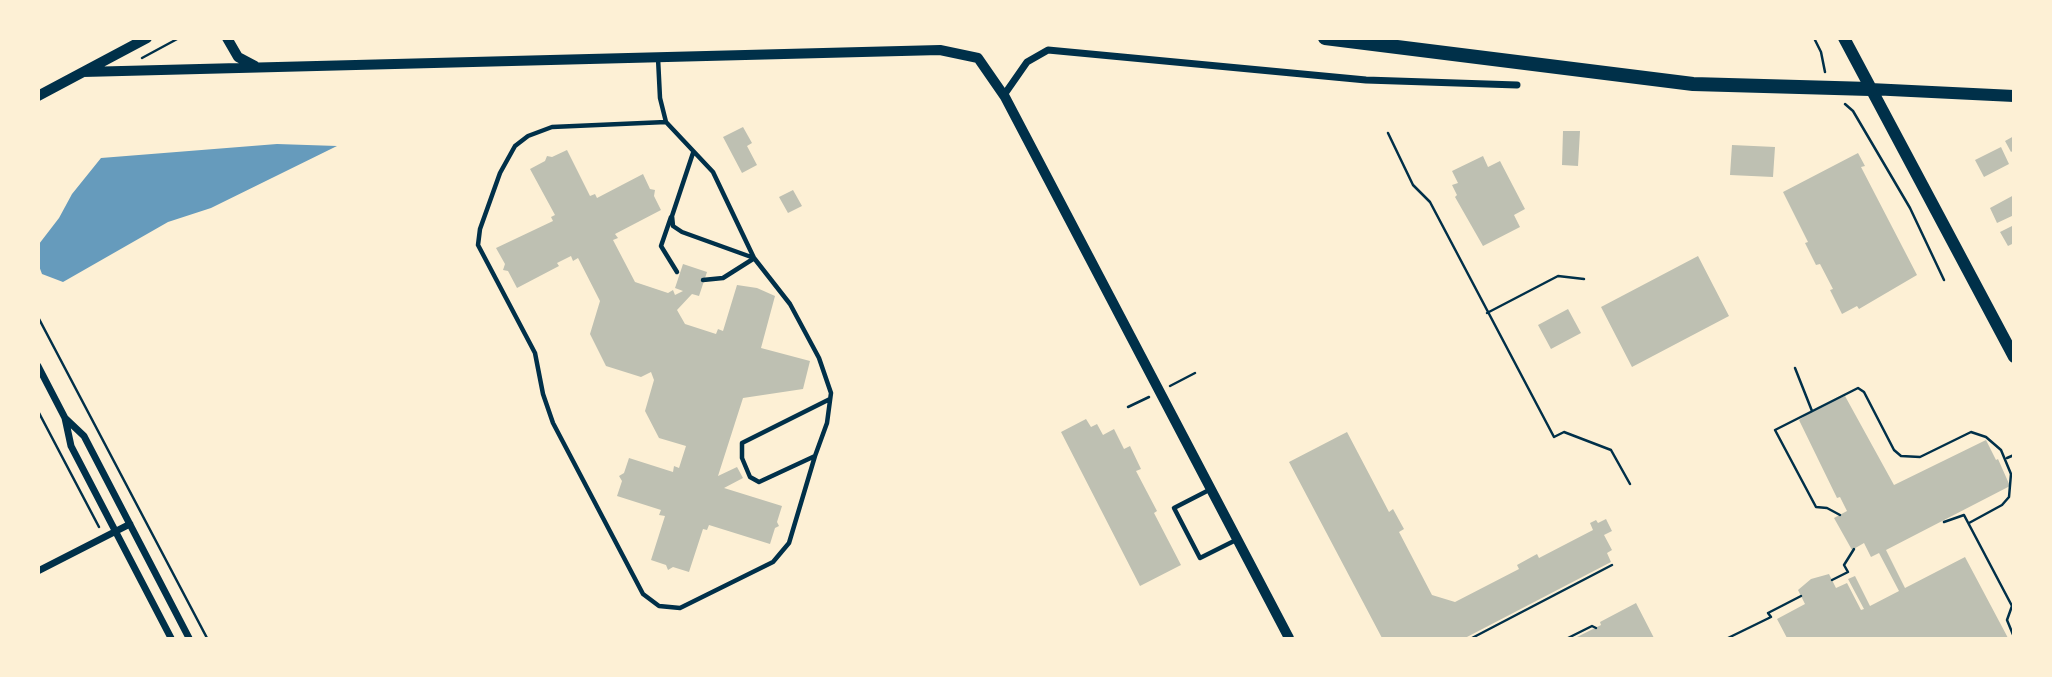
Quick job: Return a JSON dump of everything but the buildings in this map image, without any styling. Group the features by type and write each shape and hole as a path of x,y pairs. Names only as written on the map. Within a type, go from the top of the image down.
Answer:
{"highway":[{"path":"1325,38 1652,80 1870,89"}],"main road":[{"path":"1845,41 2014,356"},
{"path":"1870,89 2014,96"}],"street":[{"path":"38,96 147,38"},
{"path":"227,38 239,57 262,68"},
{"path":"83,72 940,50 978,58 1004,94 1289,639"},
{"path":"1004,94 1027,62 1048,50 1354,79 1517,85"},
{"path":"38,366 65,418 71,446 171,639"},
{"path":"65,418 84,436 189,639"},
{"path":"38,571 130,523"}],"lane":[{"path":"658,57 666,122 713,172 754,258 790,304 819,358 830,399 827,423 789,543 773,562 680,608 659,606 643,594 554,423 543,394 535,353 488,270 478,245 480,229 500,173 515,146 528,136 551,127 666,122"},
{"path":"677,272 661,247 693,153"},
{"path":"672,216 673,226 682,232 754,258"},
{"path":"703,281 723,278 754,258"},
{"path":"815,457 759,482 750,477 742,458 742,443 830,399"},
{"path":"1211,489 1174,508 1200,558 1237,539"}],"path":[{"path":"1815,40 1822,57 1821,66 1841,101 1853,111 1883,160 1944,279"},
{"path":"1388,134 1413,185 1430,202 1554,438 1564,432 1582,442 1611,450 1630,484"},
{"path":"1487,313 1558,276 1584,279"},
{"path":"38,317 206,639"},
{"path":"1795,368 1812,411"},
{"path":"1840,515 1827,508 1816,508 1775,429 1858,388 1864,392 1894,450 1901,456 1920,457 1971,432 1991,441 2007,458 2012,480 2009,497 2002,505 1969,523"},
{"path":"2007,458 2014,455"},
{"path":"1944,522 1964,514 2012,606 2007,620 2014,637"},
{"path":"1832,580 1848,572 1844,565 1854,549"},
{"path":"1472,639 1612,565"},
{"path":"1728,639 1771,617 1769,613 1801,596"},
{"path":"1568,639 1592,626 1596,628"}],"water":[{"path":"277,144 337,146 211,208 168,222 63,282 42,274 39,266 39,244 59,218 72,194 101,158"}]}
